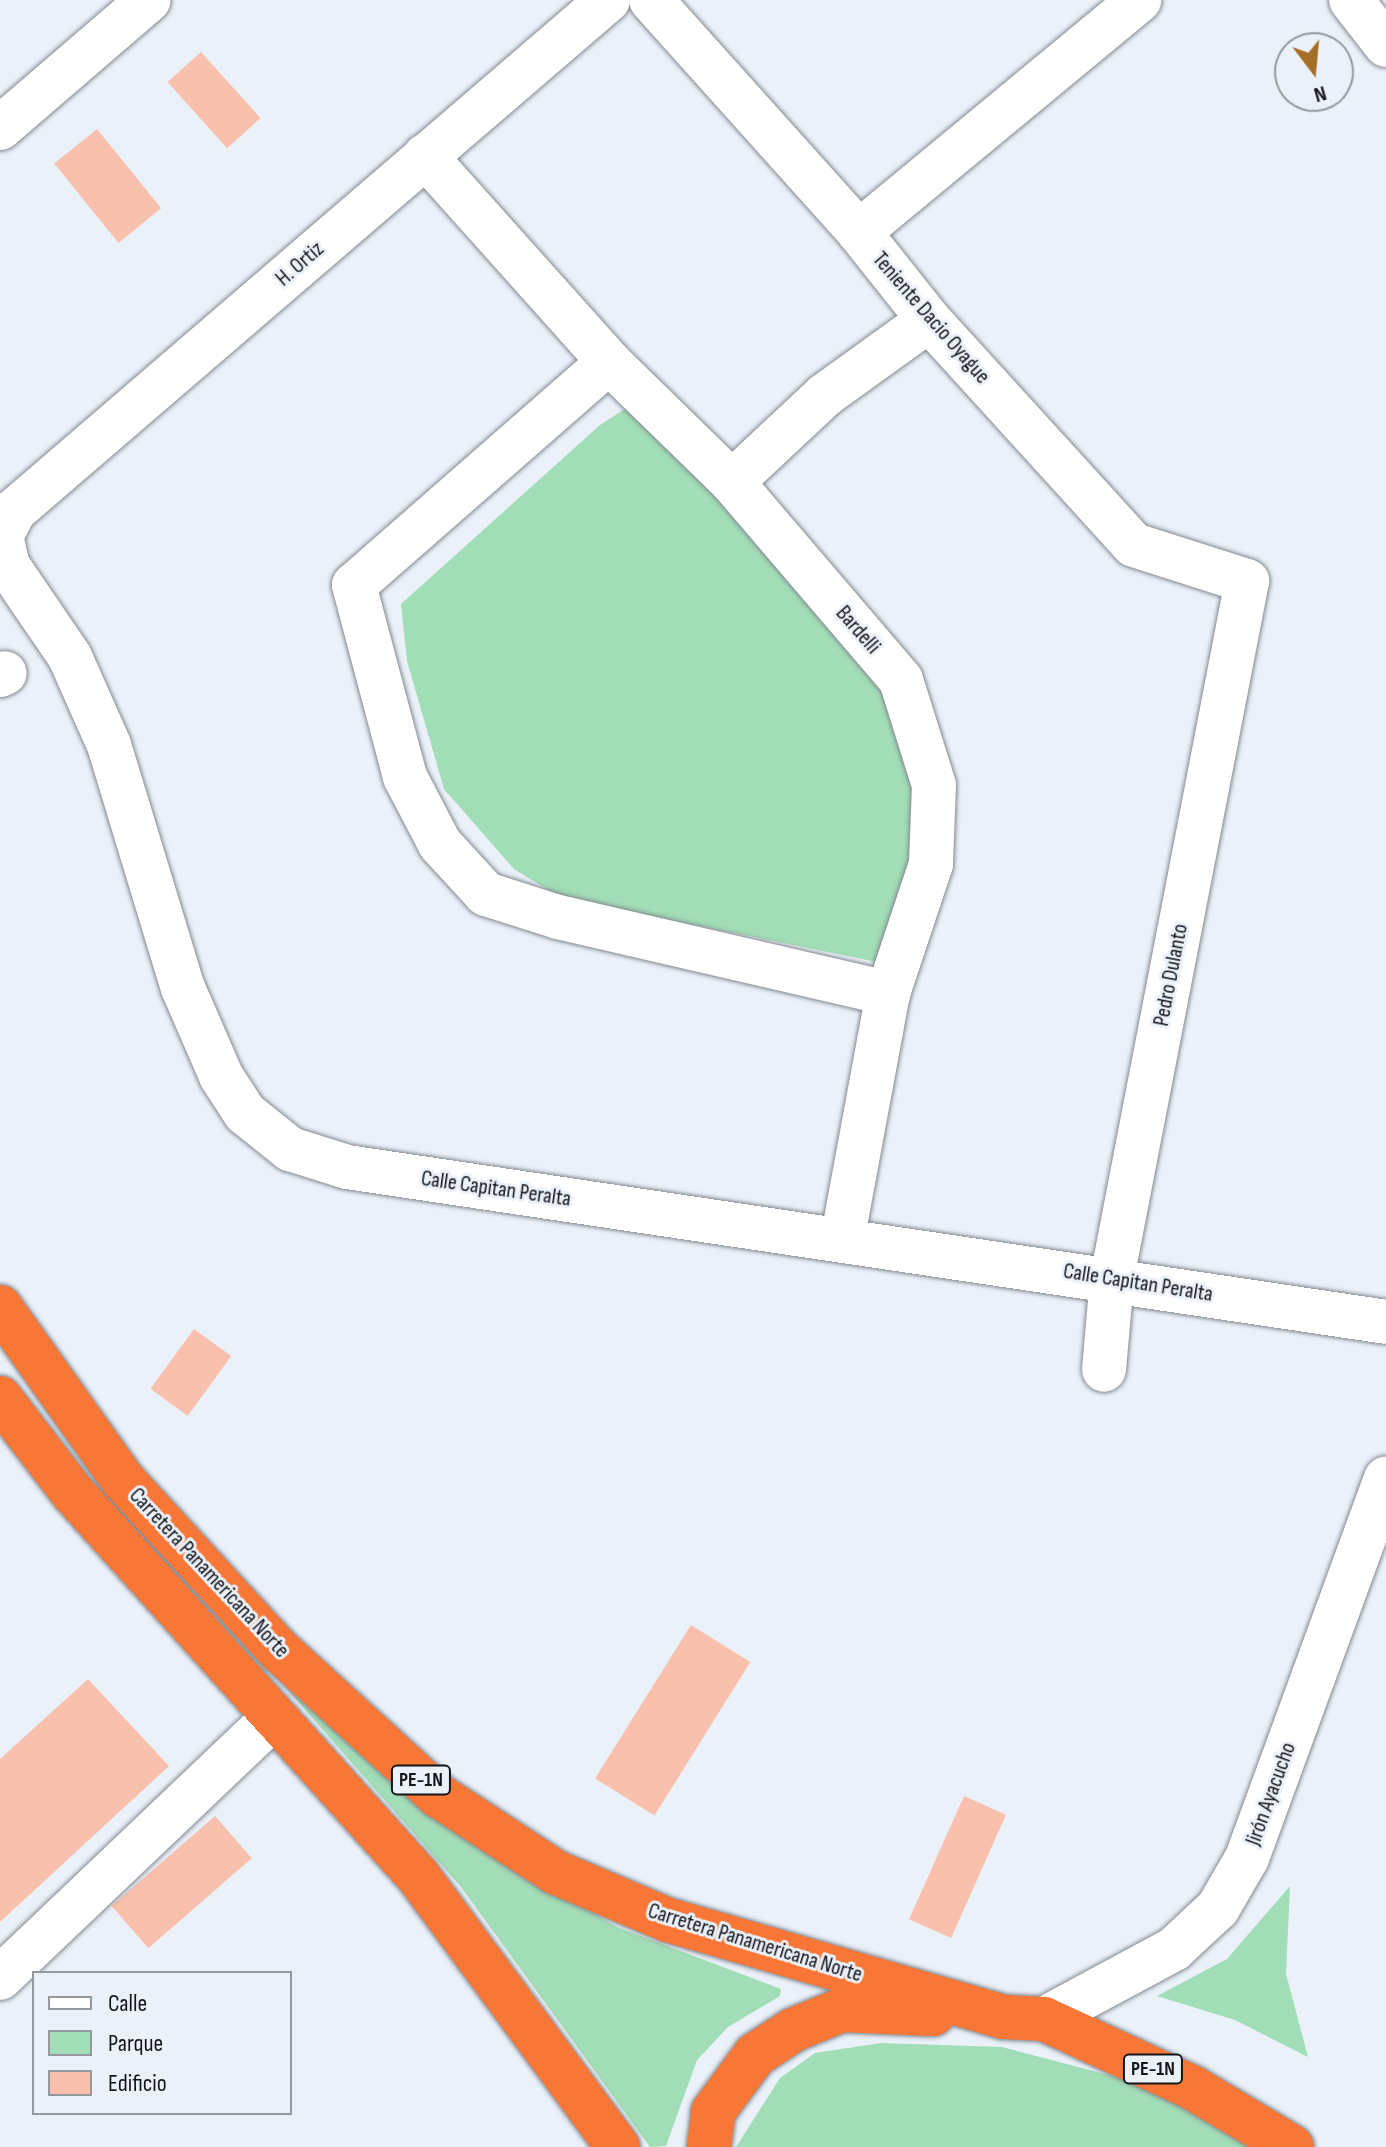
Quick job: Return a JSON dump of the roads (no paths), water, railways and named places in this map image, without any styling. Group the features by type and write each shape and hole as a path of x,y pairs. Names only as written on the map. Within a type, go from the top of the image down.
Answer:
{"highway":[{"name":"Carretera Panamericana Norte","path":"0,1307 123,1480 279,1650 439,1796 555,1872 668,1920 1024,2018 1193,2088 1292,2147"},
{"name":"Carretera Panamericana Norte","path":"0,1398 73,1493 418,1876 618,2147"},
{"path":"709,2147 713,2112 755,2055 793,2030 842,2010 1024,2018"}],"street":[{"path":"0,128 149,0"},
{"name":"H. Ortiz","path":"1,536 14,511 608,0"},
{"name":"Teniente Dacio Oyague","path":"651,0 859,232 929,320 1134,545 1247,581"},
{"path":"859,232 1139,0"},
{"path":"1351,0 1386,45"},
{"name":"Bardelli","path":"425,156 609,362 732,482 901,680 934,785 931,864 888,993 842,1240"},
{"path":"732,482 825,395 929,320"},
{"path":"609,362 354,585 405,777 440,844 486,894 558,917 888,993"},
{"name":"Calle Capitan Peralta","path":"1,536 8,566 70,657 109,745 183,988 221,1076 245,1113 290,1149 347,1167 1112,1278 1386,1322"},
{"name":"Pedro Dulanto","path":"1104,1370 1112,1278 1247,581"},
{"name":"Jirón Ayacucho","path":"1024,2018 1174,1949 1218,1908 1247,1858 1386,1479"},
{"path":"0,1978 274,1717"}]}
